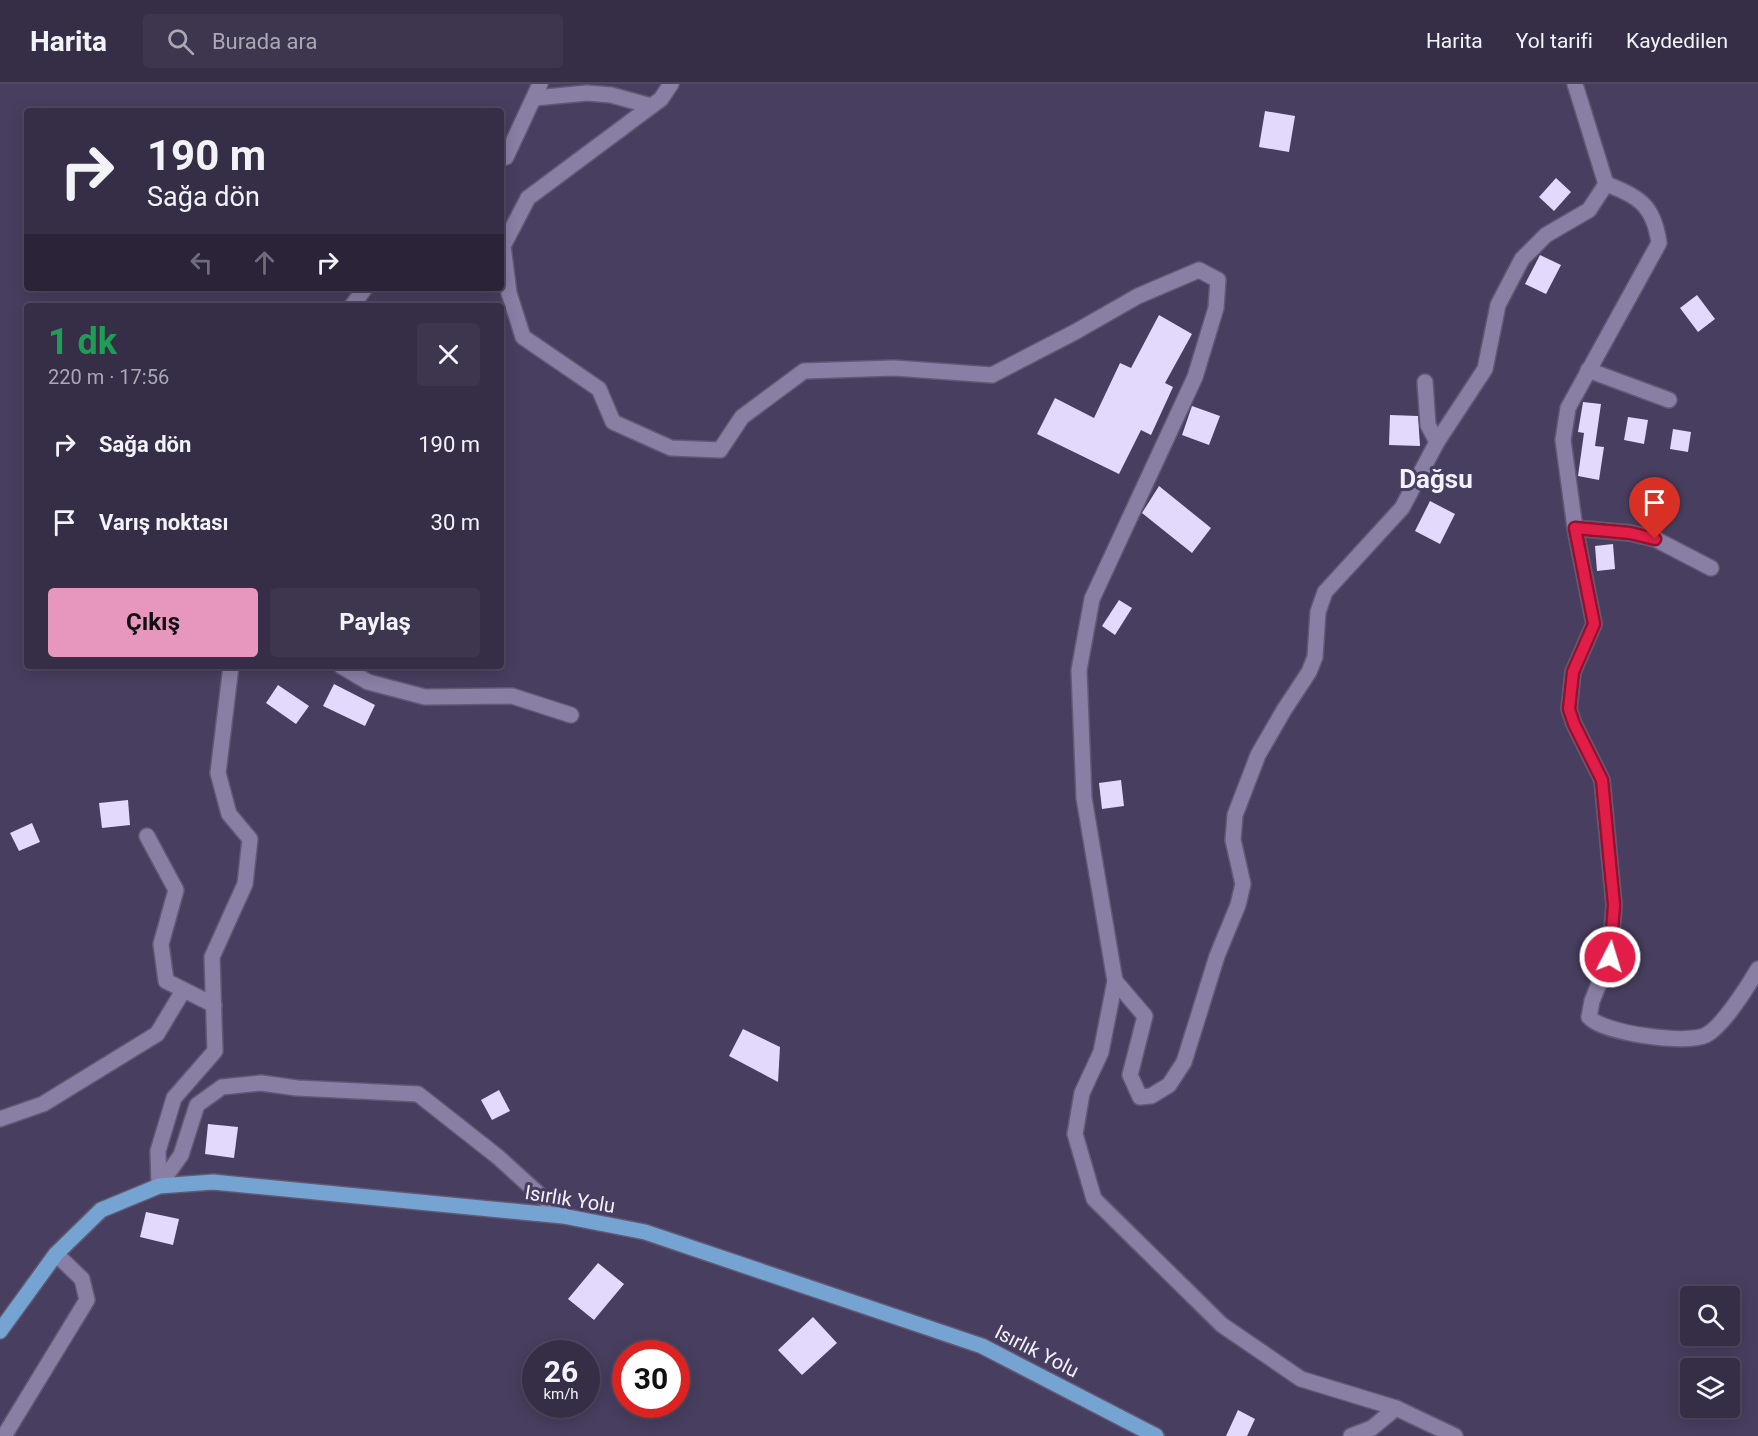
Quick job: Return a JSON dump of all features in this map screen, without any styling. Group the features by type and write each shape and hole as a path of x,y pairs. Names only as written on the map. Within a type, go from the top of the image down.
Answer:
{"main road":[{"name":"Isırlık Yolu","path":"0,1331 56,1254 101,1210 159,1186 213,1182 563,1216 645,1232 982,1346 1156,1436"}],"street":[{"path":"504,244 528,198 661,99 671,84"},
{"path":"1575,84 1606,184"},
{"path":"504,158 538,91 611,95 651,106"},
{"path":"1115,981 1145,1016 1130,1075 1140,1097 1151,1096 1169,1085 1184,1062 1217,956 1238,905 1243,884 1233,840 1235,815 1258,755 1315,657 1318,612 1324,592 1402,508 1437,442 1485,369 1498,305 1522,259 1546,235 1589,210 1606,184"},
{"path":"1606,184 1634,194 1656,222 1659,243 1568,408 1563,440 1575,528 1594,624 1573,672 1569,709 1602,780 1614,905 1610,957 1592,1001 1589,1017 1593,1021 1622,1032 1668,1038 1707,1035 1740,999 1758,969"},
{"path":"504,254 509,293 523,337 599,388 613,422 671,448 720,450 742,417 804,371 894,368 992,375 1138,296 1188,274 1199,270 1218,280 1216,308 1195,377 1092,599 1078,670 1084,798 1115,981 1101,1052 1082,1093 1075,1134 1094,1199 1222,1325 1301,1379 1396,1408 1455,1436"},
{"path":"1588,370 1669,400"},
{"path":"1425,382 1428,424 1437,442"},
{"path":"1575,528 1630,533 1655,539 1712,568"},
{"path":"159,1186 158,1151 174,1098 215,1051 212,957 245,884 250,839 229,814 218,773 231,669"},
{"path":"345,669 368,682 425,697 512,696 572,715"},
{"path":"147,836 176,890 161,944 166,981 213,1005"},
{"path":"0,1119 43,1104 157,1034 183,991"},
{"path":"159,1186 181,1155 197,1105 222,1087 261,1083 297,1088 418,1094 498,1157 563,1216"},
{"path":"4,1436 87,1300 82,1279 56,1254"},
{"path":"1350,1436 1372,1428 1396,1408"}],"building":[{"path":"1265,111 1295,116 1289,152 1259,147"},
{"path":"1556,178 1571,192 1554,211 1539,197"},
{"path":"1540,255 1561,265 1546,294 1525,284"},
{"path":"1697,295 1715,319 1698,332 1680,308"},
{"path":"1159,315 1192,334 1165,383 1173,387 1151,435 1141,430 1119,474 1037,434 1055,398 1094,418 1120,363 1131,368"},
{"path":"1583,402 1601,404 1595,446 1604,447 1599,480 1578,476 1584,433 1578,432"},
{"path":"1192,406 1220,416 1209,445 1182,435"},
{"path":"1390,415 1418,416 1420,446 1389,445"},
{"path":"1628,417 1648,420 1644,444 1624,440"},
{"path":"1673,429 1691,432 1688,452 1670,449"},
{"path":"1159,486 1211,528 1192,553 1142,513"},
{"path":"1430,501 1455,514 1440,544 1415,531"},
{"path":"1613,544 1615,569 1597,571 1595,546"},
{"path":"1119,600 1132,608 1115,635 1102,626"},
{"path":"334,684 375,705 365,726 323,706"},
{"path":"278,685 309,706 296,724 266,703"},
{"path":"1121,780 1124,806 1102,809 1099,783"},
{"path":"128,800 130,825 102,828 99,803"},
{"path":"32,823 40,842 19,851 10,833"},
{"path":"743,1029 780,1047 778,1082 729,1056"},
{"path":"499,1090 510,1111 492,1120 481,1100"},
{"path":"208,1124 238,1127 234,1158 205,1154"},
{"path":"146,1212 179,1219 173,1245 140,1237"},
{"path":"598,1263 624,1284 594,1320 568,1299"},
{"path":"813,1317 837,1343 802,1375 778,1350"},
{"path":"1238,1410 1255,1419 1247,1436 1226,1436"}],"district":[{"name":"Dağsu","path":"1436,479"}],"route":[{"path":"1610,957 1614,905 1602,780 1569,709 1573,672 1594,624 1575,528 1630,533 1655,539"}]}
